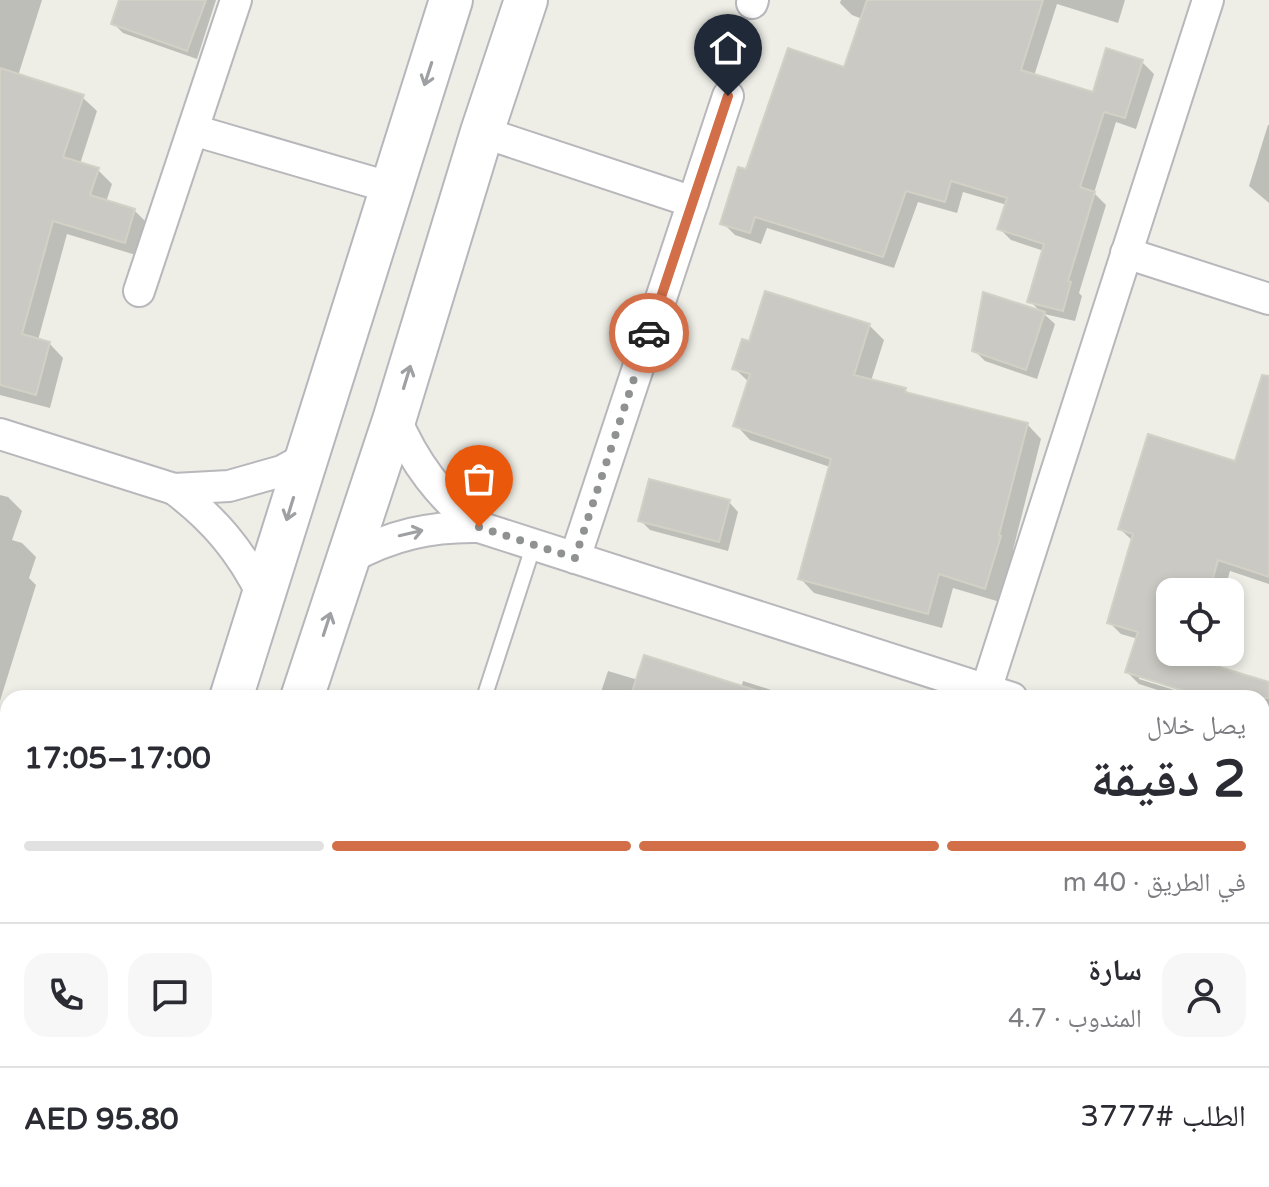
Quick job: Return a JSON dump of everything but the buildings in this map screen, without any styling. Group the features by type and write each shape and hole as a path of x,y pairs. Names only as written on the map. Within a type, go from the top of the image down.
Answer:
{"main road":[{"path":"234,690 451,0"},
{"path":"482,132 477,107 478,82 499,0"},
{"path":"305,690 395,417 482,132 526,0"}],"street":[{"path":"139,291 236,0"},
{"path":"1000,690 1126,253 1208,0"},
{"path":"575,558 728,96"},
{"path":"193,130 392,188"},
{"path":"482,132 693,202"},
{"path":"1126,253 1269,299"},
{"path":"395,417 420,467 457,510 479,527"},
{"path":"0,434 174,489 203,510 227,536 248,564 263,596"},
{"path":"174,489 229,486 282,471 306,458"},
{"path":"348,559 398,536 452,526 479,527 987,690"}],"lane":[{"path":"487,690 534,544"}],"way so far":[{"path":"479,527 575,558 649,333"}],"route":[{"path":"649,333 728,96"}]}
